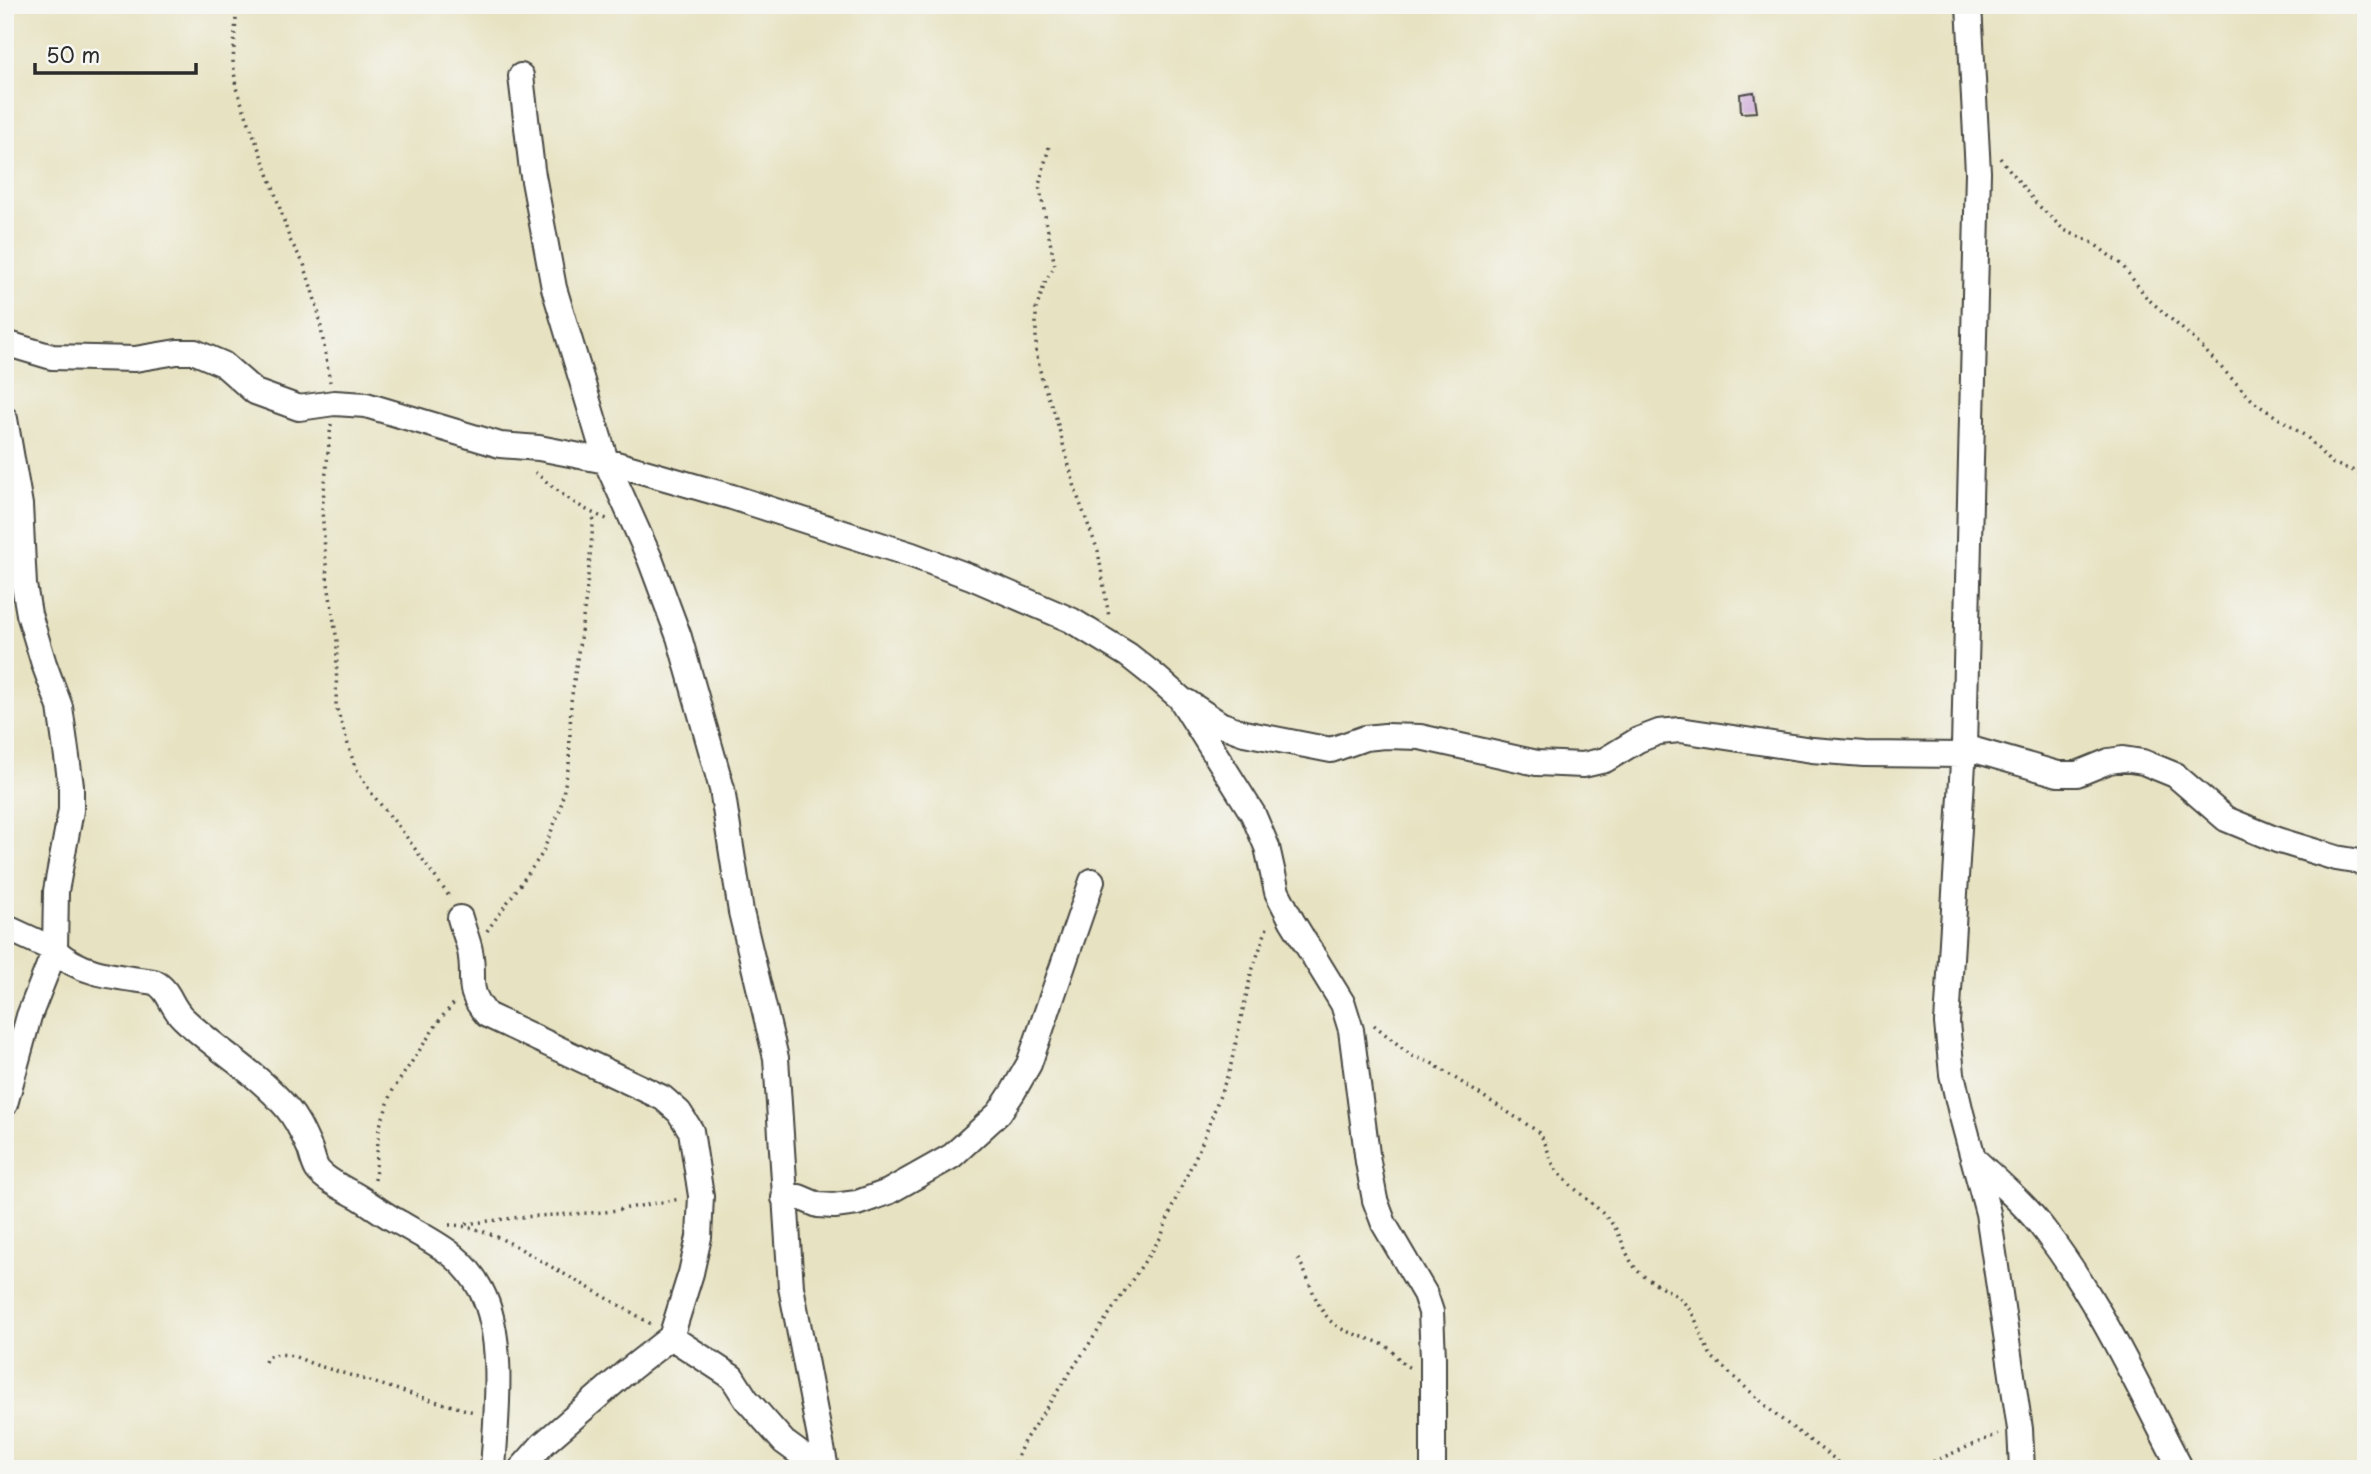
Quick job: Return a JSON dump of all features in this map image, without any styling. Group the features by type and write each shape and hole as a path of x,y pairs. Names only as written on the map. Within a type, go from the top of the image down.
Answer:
{"street":[{"path":"1969,5 1978,172 1964,751 1947,1023 1952,1074 1988,1213 2020,1429 2022,1469"},
{"path":"521,76 532,170 554,288 606,461 650,558 676,626 722,789 741,912 776,1058 791,1287 823,1469"},
{"path":"5,343 52,357 135,359 195,352 223,364 255,392 299,408 334,403 366,405 500,444 539,448 606,461 732,497 936,564 1071,620 1128,655 1180,698 1220,724 1244,733 1331,750 1365,738 1420,737 1537,762 1583,765 1605,760 1638,740 1659,732 1680,730 1812,750 1864,754 1964,751 2059,774 2077,774 2109,761 2143,762 2175,775 2226,819 2277,840 2336,858 2366,863"},
{"path":"5,419 20,505 24,585 29,614 60,707 71,786 71,810 56,891 55,950 29,1016 5,1104"},
{"path":"1180,698 1253,814 1266,847 1277,892 1343,1004 1351,1030 1367,1162 1375,1200 1384,1224 1425,1294 1431,1312 1433,1469"},
{"path":"784,1198 799,1197 818,1205 834,1206 857,1203 888,1192 952,1156 999,1113 1028,1064 1092,881"},
{"path":"460,918 471,952 471,984 476,1002 487,1015 663,1098 679,1112 691,1131 701,1196 699,1237 671,1337 543,1444 522,1469"},
{"path":"5,927 55,950 64,959 88,970 162,986 174,1009 184,1019 241,1064 288,1108 299,1124 318,1170 398,1223 450,1251 468,1267 483,1293 496,1351 497,1419 494,1469"},
{"path":"1973,1157 2043,1228 2081,1281 2114,1336 2180,1469"},
{"path":"671,1337 732,1377 746,1399 784,1442 823,1469"}],"path":[{"path":"237,5 233,61 236,88 290,240 304,264 318,310 334,403 321,510 327,577 337,641 336,706 355,767 372,794 448,891 460,918"},
{"path":"1975,129 2036,203 2064,230 2093,243 2122,265 2147,298 2195,340 2255,403 2307,437 2331,463 2366,475"},
{"path":"1049,147 1039,185 1055,266 1046,280 1036,309 1036,351 1042,380 1077,495 1098,551 1107,615 1128,655"},
{"path":"528,466 566,498 594,515 636,530"},
{"path":"471,952 542,853 560,810 569,764 571,702 594,515"},
{"path":"1012,1469 1024,1441 1161,1237 1202,1143 1230,1069 1251,974 1264,940 1277,892"},
{"path":"373,1206 379,1128 393,1090 440,1018 471,984"},
{"path":"1372,1024 1412,1056 1430,1062 1537,1131 1542,1136 1549,1160 1611,1223 1636,1269 1685,1303 1697,1319 1705,1346 1712,1357 1777,1416 1848,1469"},
{"path":"441,1225 605,1212 701,1196"},
{"path":"464,1225 526,1252 595,1290 671,1337"},
{"path":"1298,1259 1306,1272 1313,1296 1328,1320 1388,1347 1399,1362 1407,1367 1433,1374"},
{"path":"265,1362 267,1357 273,1354 291,1356 497,1419"},
{"path":"1922,1469 1932,1462 2004,1431 2020,1429"}],"building":[{"path":"1754,92 1757,112 1741,113 1740,94"}]}
